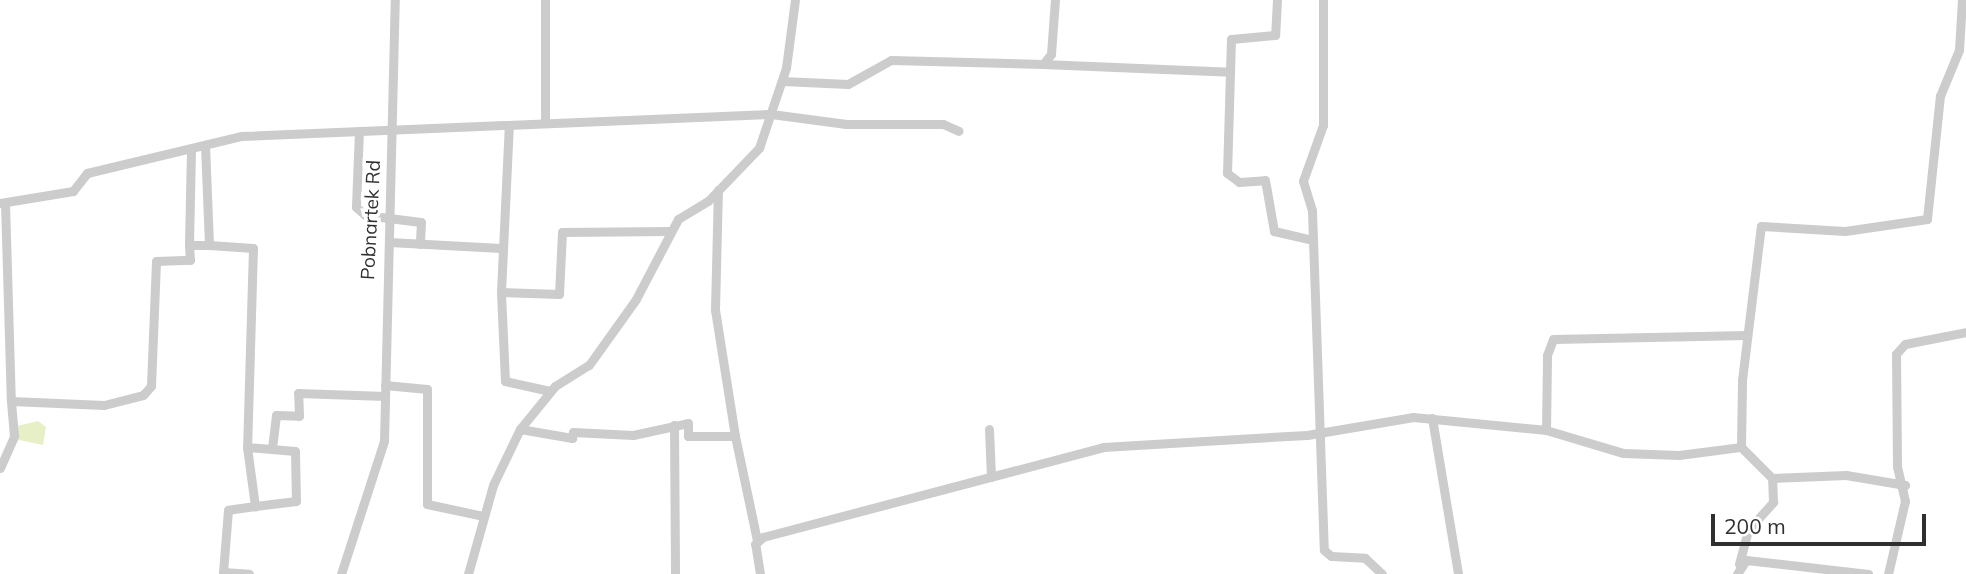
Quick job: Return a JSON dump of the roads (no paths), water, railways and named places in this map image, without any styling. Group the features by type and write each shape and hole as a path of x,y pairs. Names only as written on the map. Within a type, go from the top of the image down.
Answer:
{"street":[{"name":"Pobnartek Rd","path":"341,574 384,441 394,0"},
{"path":"545,0 545,122"},
{"path":"468,574 483,516 520,429 550,391 589,365 636,299 678,219 718,190 759,148 782,80 796,0"},
{"path":"1043,64 1051,54 1055,0"},
{"path":"1277,0 1275,34 1233,36 1230,72 1230,179 1265,180 1274,232 1312,240"},
{"path":"1323,0 1323,125 1303,173 1312,240 1322,433 1324,550 1331,556 1365,558 1382,574"},
{"path":"1868,574 1738,569 1748,530 1773,502 1772,478 1741,447 1747,335 1762,225 1845,231 1927,219 1940,96 1959,50 1962,0"},
{"path":"782,80 848,84 891,60 1230,72"},
{"path":"0,468 14,436 3,326 2,203 73,191 87,173 242,136 771,114 846,124 943,124 959,131"},
{"path":"509,125 501,247 505,381 550,391"},
{"path":"359,131 356,207 390,220 421,222 420,244"},
{"path":"205,145 209,245"},
{"path":"11,401 104,405 143,395 151,386 156,261 190,260 191,149"},
{"path":"718,190 715,310 735,436 757,540 760,574"},
{"path":"501,292 559,294 562,232 671,232"},
{"path":"389,242 501,247"},
{"path":"189,245 253,248 247,447 255,506"},
{"path":"1888,574 1905,485 1897,467 1896,354 1905,344 1966,332"},
{"path":"1546,430 1547,355 1553,339 1747,335"},
{"path":"272,448 276,415 299,416 298,393 427,389 427,504 483,516"},
{"path":"757,540 1103,447 1322,433 1432,418 1546,430 1623,453 1679,455 1741,447"},
{"path":"1432,418 1458,574"},
{"path":"520,429 572,438 573,432 633,435 688,423 688,436 735,436"},
{"path":"674,425 675,574"},
{"path":"989,429 991,477"},
{"path":"247,447 295,451 296,500 228,510 223,572 249,574"},
{"path":"1772,478 1846,475 1905,485"}]}
